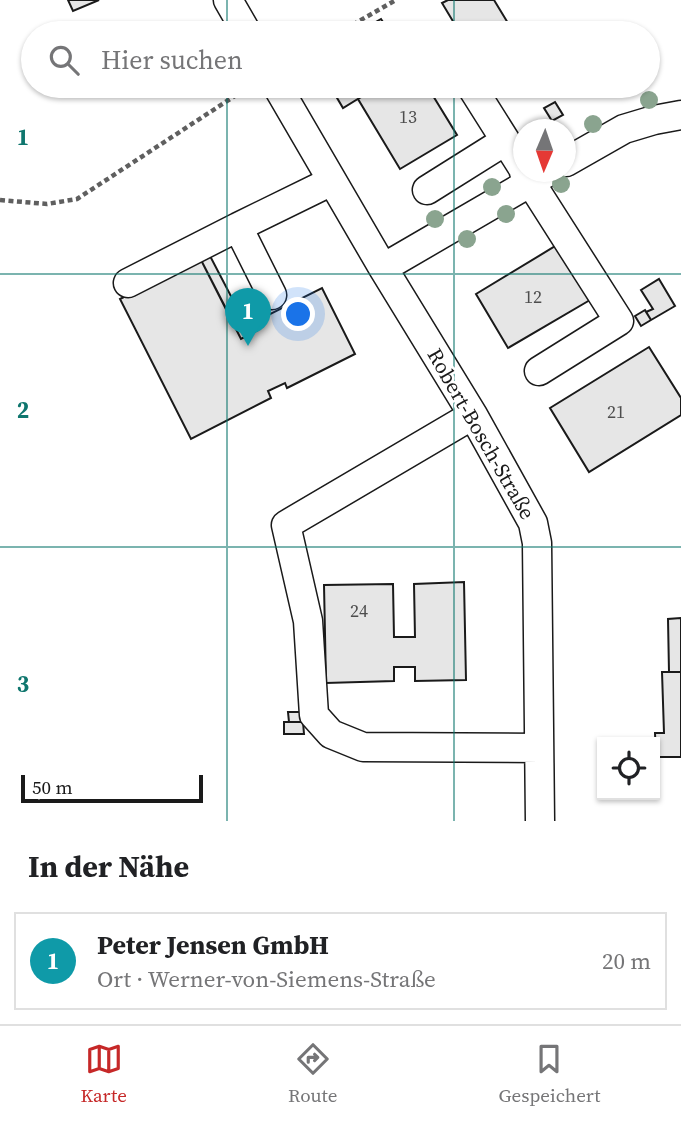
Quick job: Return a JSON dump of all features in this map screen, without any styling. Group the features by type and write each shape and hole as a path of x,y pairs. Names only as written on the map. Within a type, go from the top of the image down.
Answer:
{"street":[{"path":"228,0 240,21"},
{"name":"Robert-Bosch-Straße","path":"284,98 473,415 533,523 537,543 540,821"},
{"path":"478,98 513,151"},
{"path":"576,156 624,129 681,115"},
{"path":"427,190 505,141"},
{"path":"128,283 332,181"},
{"path":"383,268 518,182"},
{"path":"536,182 619,321 539,371"},
{"path":"238,228 272,295"},
{"path":"473,415 286,525 308,621 314,715 331,734 363,747 539,748"}],"path":[{"path":"359,21 396,0"},
{"path":"0,200 47,204 77,199 232,98"}],"building":[{"path":"68,0 99,0 73,11"},
{"path":"448,0 494,0 507,21 453,21 442,3"},
{"path":"337,98 359,98 343,108"},
{"path":"434,98 457,135 400,169 358,99"},
{"path":"555,102 563,115 551,119 544,108"},
{"path":"557,245 590,300 508,348 476,294"},
{"path":"209,254 245,323 236,328 200,258"},
{"path":"200,258 241,339 258,330 254,322 322,288 355,354 287,388 285,383 268,391 271,398 191,439 120,299"},
{"path":"659,279 675,306 651,320 646,312 653,309 641,290"},
{"path":"645,310 651,320 641,326 635,316"},
{"path":"649,347 681,398 681,415 589,472 550,408"},
{"path":"464,582 466,680 415,681 415,667 394,667 394,681 326,683 324,585 393,584 394,637 415,637 414,584"},
{"path":"681,618 681,672 669,672 668,619"},
{"path":"662,672 681,672 681,757 660,757 660,737 655,737 655,733 664,733"},
{"path":"288,712 303,712 303,722 289,722"},
{"path":"284,722 303,722 304,734 284,734"}],"place":[{"name":"Peter Jensen GmbH","path":"248,346"}]}
